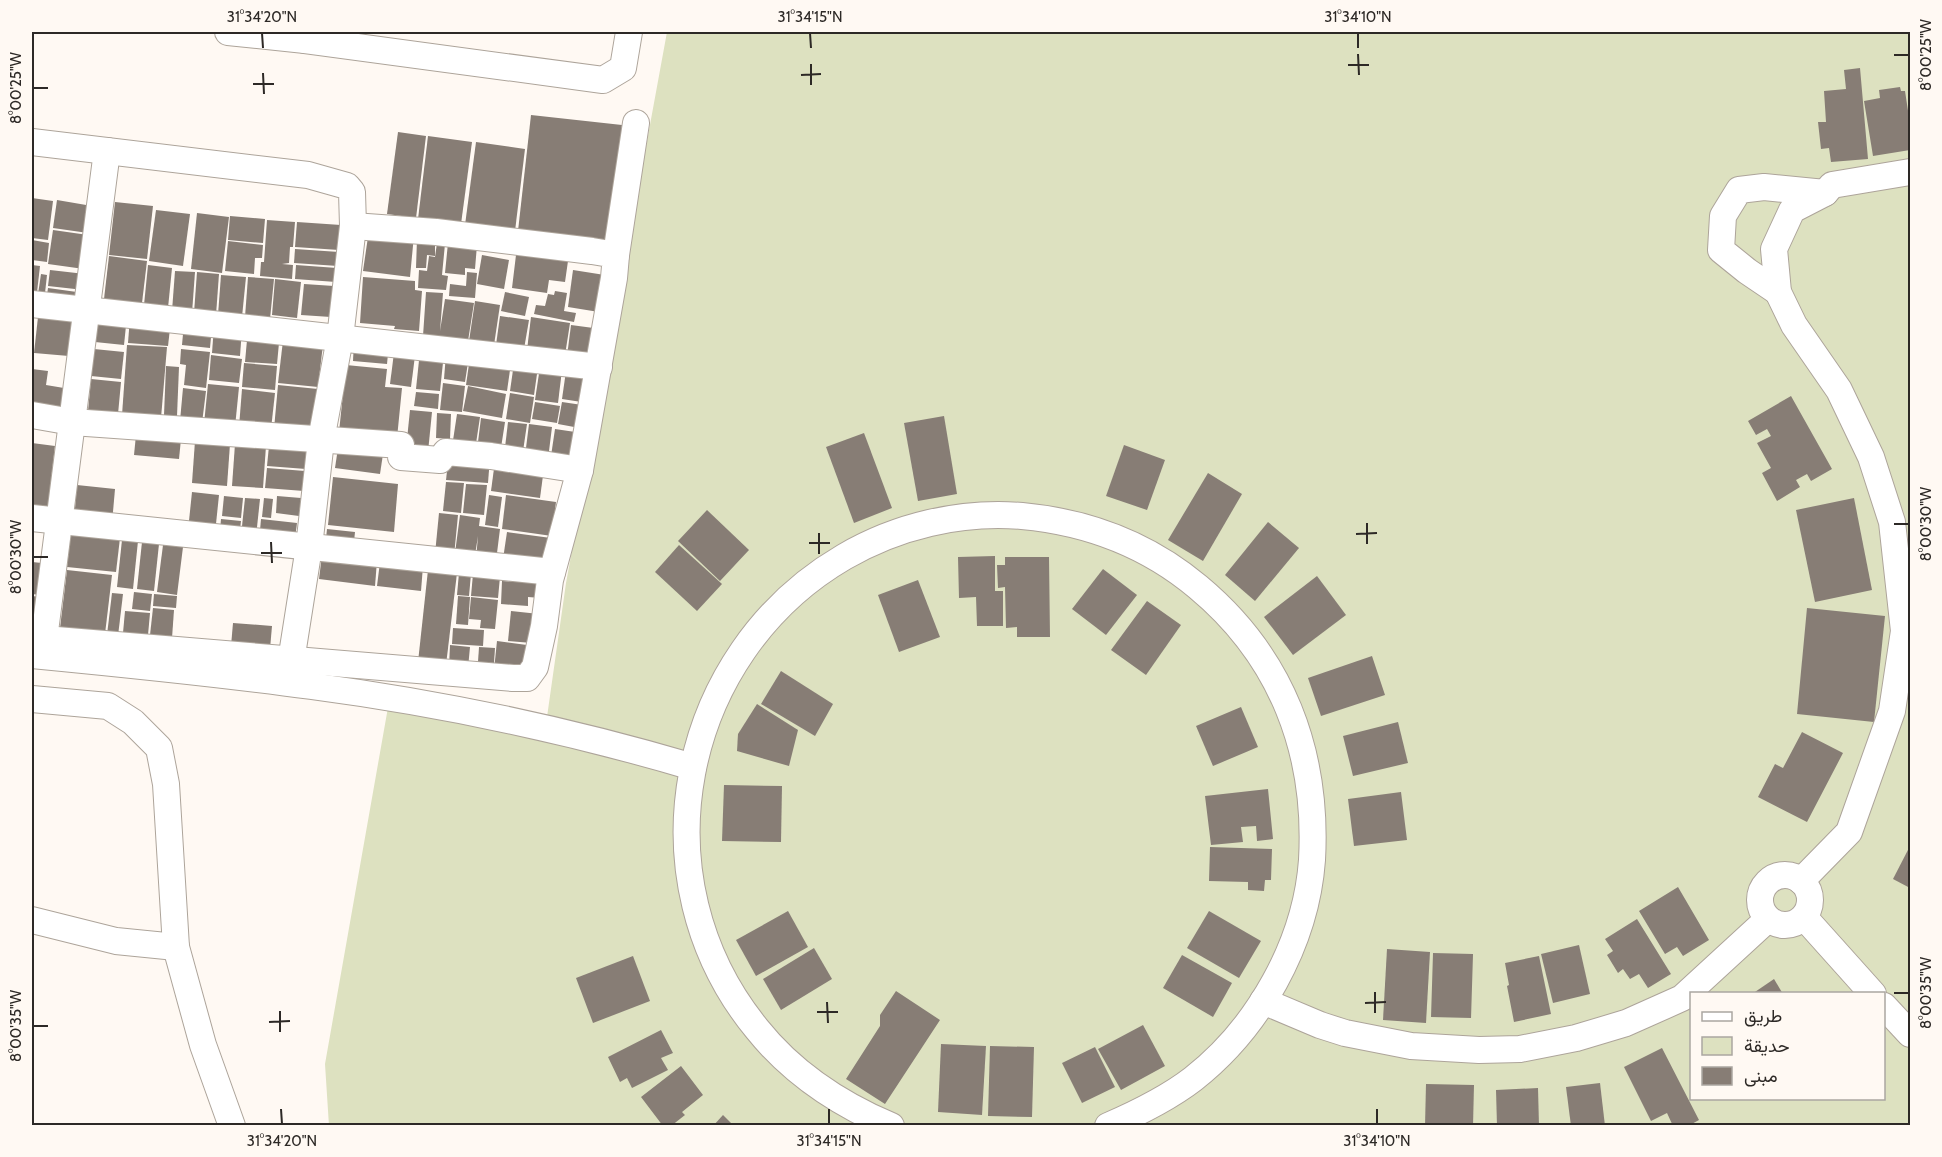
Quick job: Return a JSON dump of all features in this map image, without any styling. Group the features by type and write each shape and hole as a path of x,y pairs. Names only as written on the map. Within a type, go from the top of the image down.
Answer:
{"street":[{"path":"228,32 306,36 603,80 623,68 629,32"},
{"path":"36,644 527,678 535,667 552,572 580,470 614,278 636,123"},
{"path":"32,142 308,175 341,183 352,192 353,226 340,338 321,440 309,547 291,661"},
{"path":"36,644 59,521 107,151"},
{"path":"1801,881 1849,832 1892,711 1904,631 1892,522 1871,457 1839,390 1794,324 1778,292 1774,249 1792,210 1825,193 1832,185 1911,172"},
{"path":"1778,292 1721,250 1723,216 1739,190 1764,187 1825,193"},
{"path":"353,226 436,232 616,255"},
{"path":"32,304 598,367"},
{"path":"32,415 72,422 402,445 401,457 440,460 446,452 491,456 580,470"},
{"path":"891,1125 865,1115 835,1098 806,1078 780,1055 756,1029 736,1001 719,971 705,939 688,871 687,801 693,766 706,720 726,676 745,646 784,601 821,570 863,546 907,529 954,518 1002,515 1050,519 1096,530 1140,548 1182,573 1218,604 1250,640 1276,680 1295,724 1308,771 1313,819 1311,867 1302,914 1286,959 1263,1001 1220,1055 1194,1078 1165,1098 1134,1115 1108,1125"},
{"path":"32,518 552,572"},
{"path":"36,644 418,702 598,740 693,766"},
{"path":"32,699 108,706 133,722 159,748 166,784 176,947 202,1045 232,1125"},
{"path":"1783,875 1793,876 1801,881 1810,898 1804,917 1786,925 1777,924 1768,919 1762,911 1760,902 1761,892 1766,884 1773,878 1783,875"},
{"path":"1804,917 1872,992"},
{"path":"1263,1001 1345,1033 1400,1044 1446,1050 1520,1049 1576,1038 1626,1023 1682,998 1768,919"},
{"path":"32,920 116,941 176,947"},
{"path":"1885,1007 1911,1034"}],"green space":[{"path":"667,32 1910,32 1910,1125 329,1126 325,1064 390,696 547,717 566,583"}],"building":[{"path":"1860,68 1868,159 1831,162 1829,148 1821,149 1818,122 1826,122 1824,91 1846,89 1844,70"},
{"path":"1900,87 1901,91 1905,91 1910,124 1910,150 1873,156 1864,101 1880,98 1879,90"},
{"path":"531,115 622,125 609,241 518,231"},
{"path":"398,132 426,136 416,218 387,214"},
{"path":"428,136 472,142 461,224 418,219"},
{"path":"476,142 525,149 515,231 465,225"},
{"path":"32,198 53,201 48,240 32,238"},
{"path":"57,200 92,206 88,233 53,228"},
{"path":"115,202 153,206 147,259 109,255"},
{"path":"156,210 190,214 183,266 149,261"},
{"path":"197,213 229,217 222,273 191,269"},
{"path":"230,216 265,219 263,243 228,240"},
{"path":"267,220 295,222 289,263 282,264 293,265 292,279 260,276 261,262 264,262"},
{"path":"297,222 341,225 339,250 295,247"},
{"path":"53,230 88,235 84,269 48,264"},
{"path":"369,230 414,235 410,277 363,271"},
{"path":"417,239 435,240 435,256 427,255 426,268 416,268"},
{"path":"32,240 49,243 47,262 32,260"},
{"path":"228,241 263,245 262,258 255,258 254,274 225,271"},
{"path":"437,243 445,244 442,275 448,276 446,290 418,288 419,270 427,271 429,256 435,257"},
{"path":"448,243 477,245 475,269 465,268 465,275 445,273"},
{"path":"295,249 339,252 338,266 294,263"},
{"path":"482,255 509,260 504,289 477,284"},
{"path":"516,255 568,261 565,282 549,280 547,293 512,288"},
{"path":"109,256 147,261 142,303 104,299"},
{"path":"32,265 40,266 36,301 32,300"},
{"path":"148,265 172,268 168,308 144,305"},
{"path":"296,265 337,268 336,282 295,279"},
{"path":"50,270 85,274 84,290 48,286"},
{"path":"573,270 611,276 605,313 568,307"},
{"path":"175,271 195,272 192,313 172,311"},
{"path":"197,272 219,274 216,315 194,313"},
{"path":"467,272 477,273 475,298 449,296 450,284 466,286"},
{"path":"41,274 47,275 44,302 37,301"},
{"path":"221,275 246,277 242,317 218,315"},
{"path":"248,277 274,279 270,319 245,317"},
{"path":"363,277 415,281 415,290 422,291 419,331 360,323"},
{"path":"275,279 301,282 297,318 272,315"},
{"path":"304,284 334,286 331,317 301,315"},
{"path":"48,288 84,293 82,307 46,302"},
{"path":"555,291 567,293 564,311 576,313 574,322 534,314 536,305 545,306 548,294 554,295"},
{"path":"426,292 443,293 440,331 445,299 474,303 468,341 423,336"},
{"path":"505,292 529,297 525,316 501,311"},
{"path":"475,301 500,305 494,345 469,341"},
{"path":"39,308 74,311 69,356 34,353"},
{"path":"98,314 127,316 124,345 95,342"},
{"path":"500,316 529,320 524,349 496,345"},
{"path":"130,317 171,320 168,346 128,343"},
{"path":"531,317 570,323 565,355 527,350"},
{"path":"184,323 212,326 210,348 182,345"},
{"path":"571,325 601,329 596,360 567,356"},
{"path":"214,326 242,329 240,356 212,353"},
{"path":"248,329 280,332 277,364 245,362"},
{"path":"284,332 324,336 318,387 278,383"},
{"path":"354,341 389,343 387,364 353,361"},
{"path":"127,345 167,347 161,418 122,415"},
{"path":"395,345 416,348 411,387 390,384"},
{"path":"94,349 124,352 121,379 91,376"},
{"path":"181,349 210,352 206,388 184,385 186,365 180,364"},
{"path":"420,351 444,353 440,391 416,389"},
{"path":"446,354 469,356 465,382 444,379"},
{"path":"211,355 242,359 239,383 209,380"},
{"path":"470,357 511,363 507,391 466,385"},
{"path":"244,363 277,366 275,390 242,387"},
{"path":"514,363 538,367 534,395 510,391"},
{"path":"346,365 387,369 385,387 402,388 397,438 339,432"},
{"path":"166,366 179,367 177,416 164,415"},
{"path":"540,367 562,370 558,403 535,400"},
{"path":"32,369 48,371 46,385 64,388 62,410 32,406"},
{"path":"566,371 593,375 588,403 562,399"},
{"path":"91,379 121,382 118,414 88,411"},
{"path":"443,383 465,386 462,412 440,410"},
{"path":"208,384 239,387 235,427 204,424"},
{"path":"278,385 318,389 314,433 274,429"},
{"path":"468,386 506,394 502,418 463,411"},
{"path":"183,388 206,391 202,423 180,421"},
{"path":"242,389 275,393 271,429 239,427"},
{"path":"416,392 439,394 438,409 414,406"},
{"path":"510,393 534,397 530,423 506,419"},
{"path":"1791,396 1832,469 1811,481 1807,474 1796,480 1800,487 1777,501 1762,473 1771,468 1757,443 1771,436 1767,429 1756,435 1748,421"},
{"path":"535,402 560,406 557,423 532,419"},
{"path":"562,402 589,406 585,429 558,424"},
{"path":"410,410 432,412 428,452 406,449"},
{"path":"437,413 451,414 450,439 436,438"},
{"path":"457,414 480,417 475,450 452,447"},
{"path":"944,416 957,494 918,501 904,423"},
{"path":"481,418 505,422 500,454 477,450"},
{"path":"508,422 527,424 522,458 504,456"},
{"path":"529,424 552,427 548,459 525,456"},
{"path":"137,425 182,429 179,459 134,455"},
{"path":"555,429 582,433 578,460 551,456"},
{"path":"864,433 892,508 854,523 826,447"},
{"path":"195,441 230,444 227,486 192,483"},
{"path":"32,443 55,446 46,523 32,521"},
{"path":"235,444 266,446 263,488 232,486"},
{"path":"1124,445 1165,460 1147,510 1106,496"},
{"path":"269,446 307,449 306,469 267,466"},
{"path":"338,448 383,454 380,474 335,468"},
{"path":"449,454 490,457 488,483 446,480"},
{"path":"495,461 544,468 540,498 491,491"},
{"path":"267,468 305,471 304,491 265,488"},
{"path":"1208,473 1242,494 1203,561 1168,540"},
{"path":"333,477 398,484 394,532 328,525"},
{"path":"446,482 464,483 461,513 443,511"},
{"path":"466,484 487,485 484,515 463,513"},
{"path":"77,485 115,489 112,523 74,520"},
{"path":"192,492 219,495 214,543 187,540"},
{"path":"489,495 502,497 498,527 485,525"},
{"path":"506,495 556,502 552,536 502,529"},
{"path":"224,496 243,498 241,518 222,516"},
{"path":"277,496 301,498 299,516 276,513"},
{"path":"245,498 260,499 255,546 240,545"},
{"path":"264,498 273,499 271,518 262,517"},
{"path":"1854,498 1872,590 1815,602 1796,510"},
{"path":"707,510 749,550 720,581 678,541"},
{"path":"439,513 458,515 454,556 435,554"},
{"path":"460,515 480,518 479,526 500,529 496,561 476,559 478,536 475,555 455,553"},
{"path":"221,519 241,521 238,545 219,543"},
{"path":"261,519 297,523 294,546 259,542"},
{"path":"1268,522 1299,548 1255,601 1225,575"},
{"path":"327,529 355,532 353,551 325,548"},
{"path":"507,532 551,538 548,566 503,559"},
{"path":"71,533 120,538 116,572 67,567"},
{"path":"122,540 138,541 133,589 117,587"},
{"path":"142,542 159,544 154,591 137,589"},
{"path":"163,545 183,547 177,595 157,592"},
{"path":"679,545 722,584 697,611 655,572"},
{"path":"322,555 377,561 375,586 319,579"},
{"path":"995,556 995,591 1003,591 1003,626 977,626 976,597 959,598 958,557"},
{"path":"1005,557 1049,557 1050,637 1017,637 1017,627 1006,628 1005,587 998,588 997,565 1005,565"},
{"path":"32,562 42,563 40,595 32,594"},
{"path":"380,562 423,566 421,591 377,586"},
{"path":"1103,569 1137,595 1106,635 1072,609"},
{"path":"67,570 112,575 105,634 60,628"},
{"path":"428,570 457,573 446,665 418,662"},
{"path":"459,573 471,574 469,596 457,595"},
{"path":"473,574 500,577 498,598 471,596"},
{"path":"1317,576 1346,615 1293,655 1264,617"},
{"path":"918,580 940,637 899,652 878,595"},
{"path":"502,581 542,583 541,598 528,597 528,606 501,604"},
{"path":"134,592 152,594 150,611 132,609"},
{"path":"112,593 123,594 118,636 107,635"},
{"path":"154,594 177,596 176,608 153,606"},
{"path":"32,596 40,597 32,632"},
{"path":"458,596 470,597 468,625 456,624"},
{"path":"471,597 498,600 495,629 480,628 481,620 469,619"},
{"path":"1147,601 1181,625 1146,675 1111,650"},
{"path":"153,608 174,610 172,638 150,635"},
{"path":"1807,608 1885,616 1874,722 1797,714"},
{"path":"125,611 150,613 148,635 123,633"},
{"path":"511,611 539,614 532,643 508,641"},
{"path":"233,623 272,626 270,649 231,646"},
{"path":"453,628 484,630 483,646 452,644"},
{"path":"497,641 527,645 524,674 494,670"},
{"path":"450,645 470,647 468,668 449,667"},
{"path":"479,647 495,648 494,663 478,662"},
{"path":"1372,656 1385,695 1321,716 1308,678"},
{"path":"781,671 833,704 815,736 761,704"},
{"path":"757,704 798,730 789,766 737,751 738,734"},
{"path":"1241,707 1258,747 1213,766 1196,726"},
{"path":"1398,722 1408,763 1353,776 1343,736"},
{"path":"1802,732 1843,753 1807,822 1758,797 1775,764 1783,768"},
{"path":"724,785 782,786 781,842 722,841"},
{"path":"1268,789 1273,839 1257,841 1256,826 1241,827 1243,842 1211,845 1205,796"},
{"path":"1401,792 1407,840 1354,846 1348,799"},
{"path":"1910,846 1910,888 1893,879"},
{"path":"1210,847 1272,849 1271,880 1265,880 1264,891 1248,890 1248,882 1209,881"},
{"path":"1678,887 1709,940 1683,956 1677,947 1665,954 1639,911"},
{"path":"788,911 808,947 756,976 736,940"},
{"path":"1209,911 1261,941 1239,978 1187,948"},
{"path":"1637,919 1671,974 1648,988 1639,974 1630,979 1623,969 1618,973 1607,955 1613,951 1605,939"},
{"path":"1579,945 1590,994 1553,1003 1541,954"},
{"path":"814,948 832,979 781,1010 763,979"},
{"path":"1387,949 1430,952 1426,1023 1383,1020"},
{"path":"1433,953 1473,954 1471,1018 1431,1017"},
{"path":"1182,955 1232,983 1213,1017 1163,988"},
{"path":"633,956 650,1001 593,1023 576,978"},
{"path":"1539,956 1551,1014 1514,1022 1505,963"},
{"path":"1774,979 1782,992 1755,992"},
{"path":"896,991 940,1020 885,1104 846,1079 880,1026 880,1015"},
{"path":"1143,1025 1165,1066 1121,1090 1098,1049"},
{"path":"661,1030 673,1053 661,1058 668,1070 632,1088 627,1078 620,1082 608,1057"},
{"path":"941,1044 986,1046 982,1115 938,1112"},
{"path":"990,1046 1034,1047 1032,1117 988,1116"},
{"path":"1095,1047 1115,1087 1082,1103 1062,1063"},
{"path":"1662,1048 1699,1120 1688,1126 1673,1126 1667,1113 1651,1121 1624,1067"},
{"path":"681,1066 703,1095 682,1112 685,1115 671,1126 663,1126 641,1097"},
{"path":"1600,1083 1605,1126 1571,1126 1566,1087"},
{"path":"1426,1084 1474,1085 1473,1126 1425,1126"},
{"path":"1538,1088 1539,1126 1497,1126 1496,1090"},
{"path":"723,1115 734,1126 713,1126"}]}
